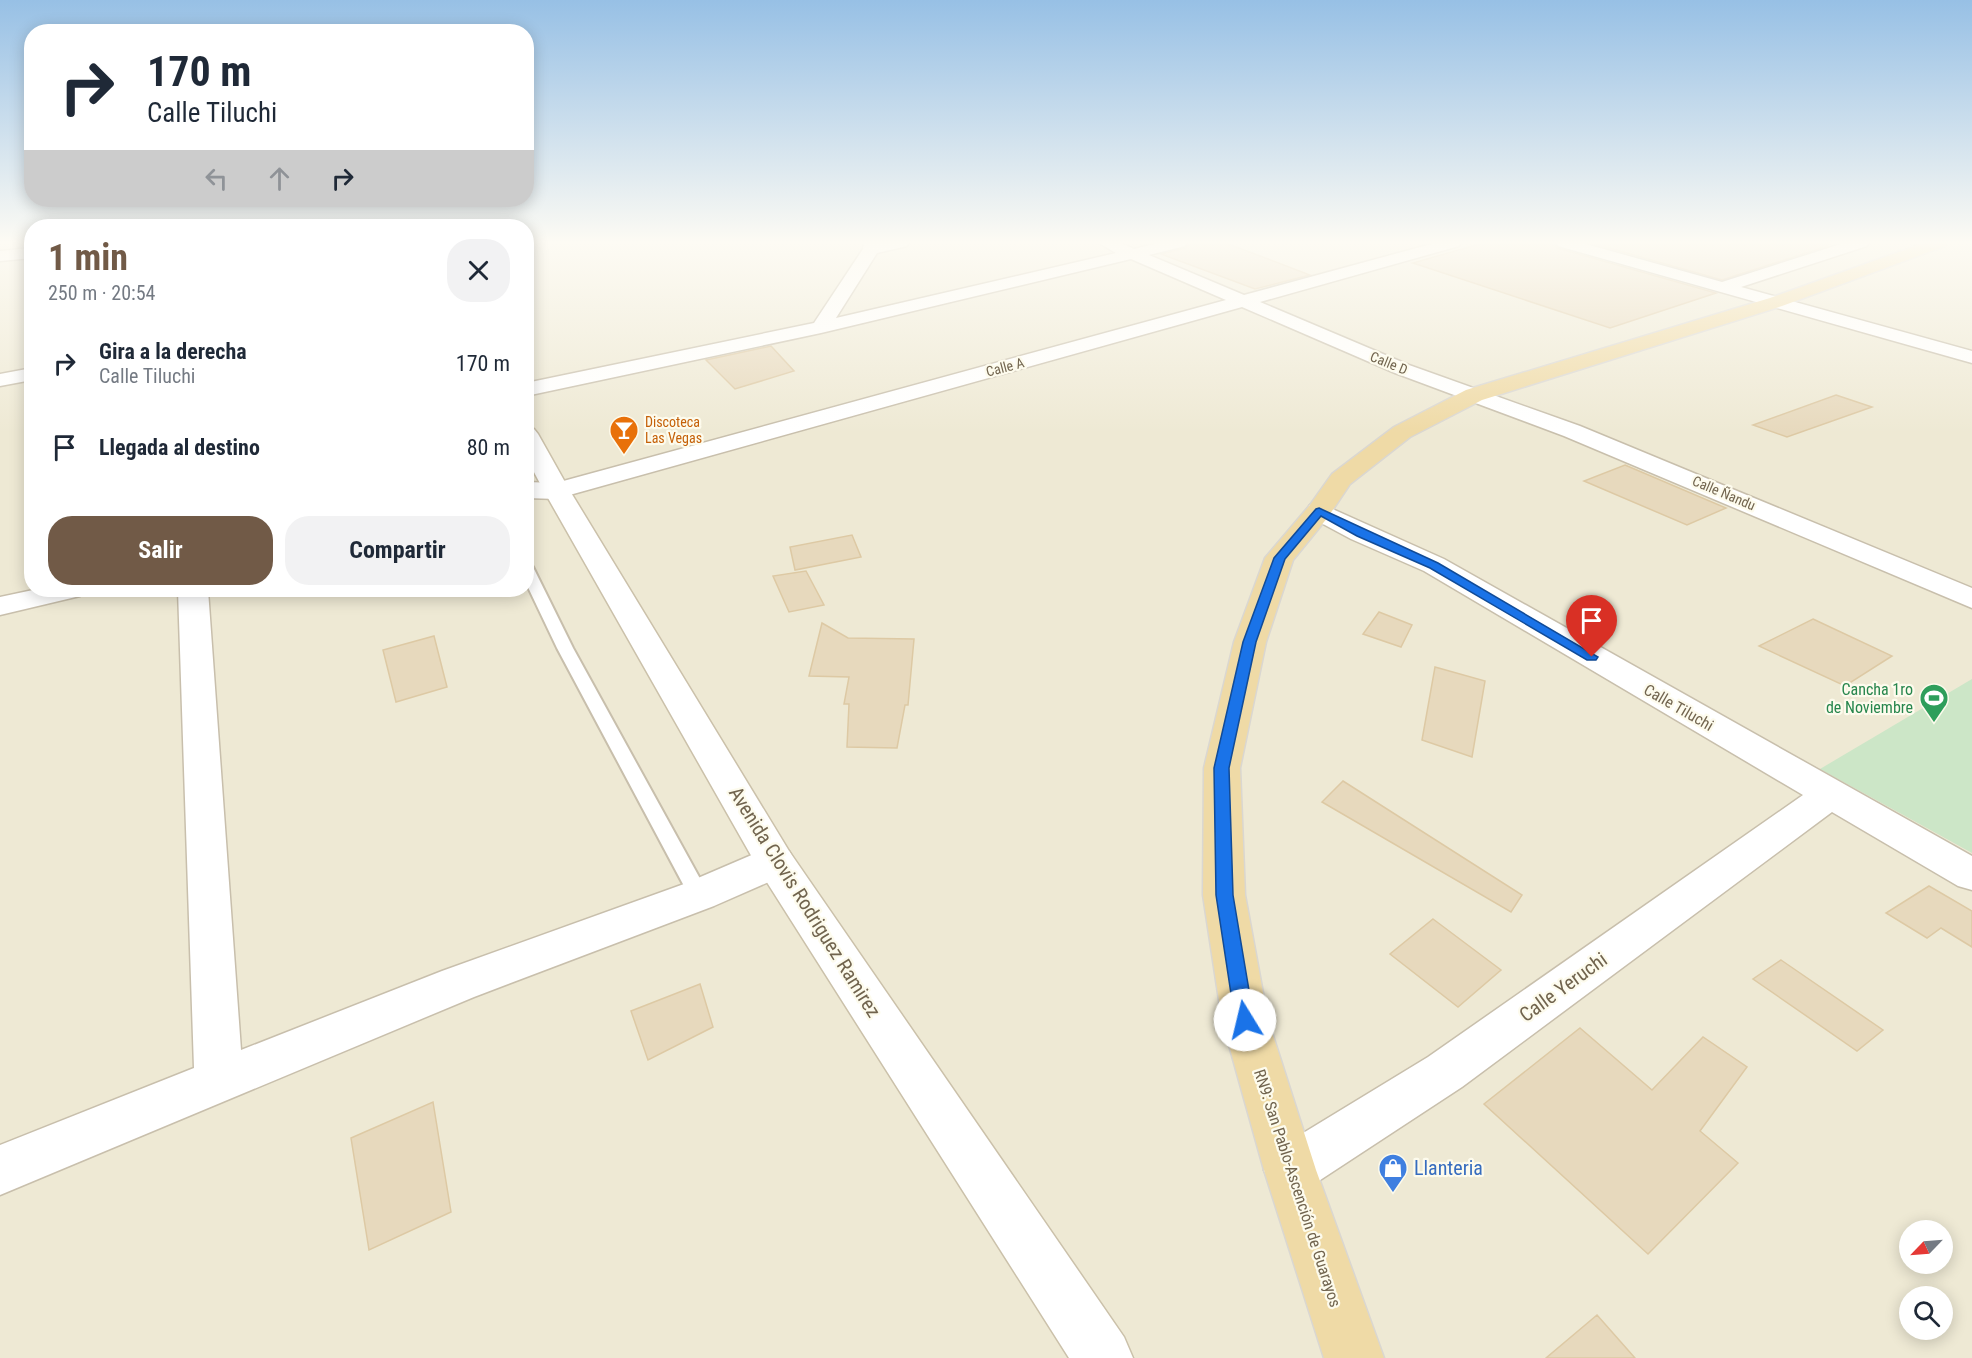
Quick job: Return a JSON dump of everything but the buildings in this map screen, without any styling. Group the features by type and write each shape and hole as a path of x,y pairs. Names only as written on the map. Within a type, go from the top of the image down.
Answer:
{"highway":[{"name":"RN9: San Pablo-Ascención de Guarayos","path":"1354,1358 1290,1170 1243,1009 1224,895 1222,768 1250,642 1279,558 1319,511 1341,479 1402,432 1474,395 1762,306"}],"street":[{"path":"821,327 834,306"},
{"path":"534,388 909,306"},
{"name":"Calle A","path":"542,491 1224,306"},
{"name":"Calle D","path":"1256,306 1402,369 1474,395"},
{"path":"1792,306 1972,357"},
{"path":"0,380 24,376"},
{"name":"Calle Ñandu","path":"1474,395 1680,475 1968,593"},
{"name":"Avenida Clovis Rodriguez Ramirez","path":"534,461 542,491 775,862 1103,1358"},
{"name":"Calle Tiluchi","path":"1319,511 1361,533 1434,565 1972,875"},
{"path":"0,606 39,597"},
{"path":"193,597 219,1080"},
{"name":"Calle Yeruchi","path":"1290,1170 1445,1072 1829,794"},
{"path":"0,1170 458,984 699,895 775,862"}],"lane":[{"path":"534,584 565,648 699,895"}],"shaded area":[{"path":"0,306 24,306 24,597 534,597 534,306 1972,306 1972,1358 0,1358"}],"green space":[{"name":"Cancha 1ro de Noviembre","path":"1972,679 1972,853 1820,769"}],"place":[{"name":"Discoteca Las Vegas","path":"624,456"},
{"name":"Cancha 1ro de Noviembre","path":"1934,724"},
{"name":"Llanteria","path":"1393,1194"}],"route":[{"path":"1245,1020 1224,895 1222,768 1250,642 1279,558 1319,511 1361,533 1434,565 1592,657"}]}
